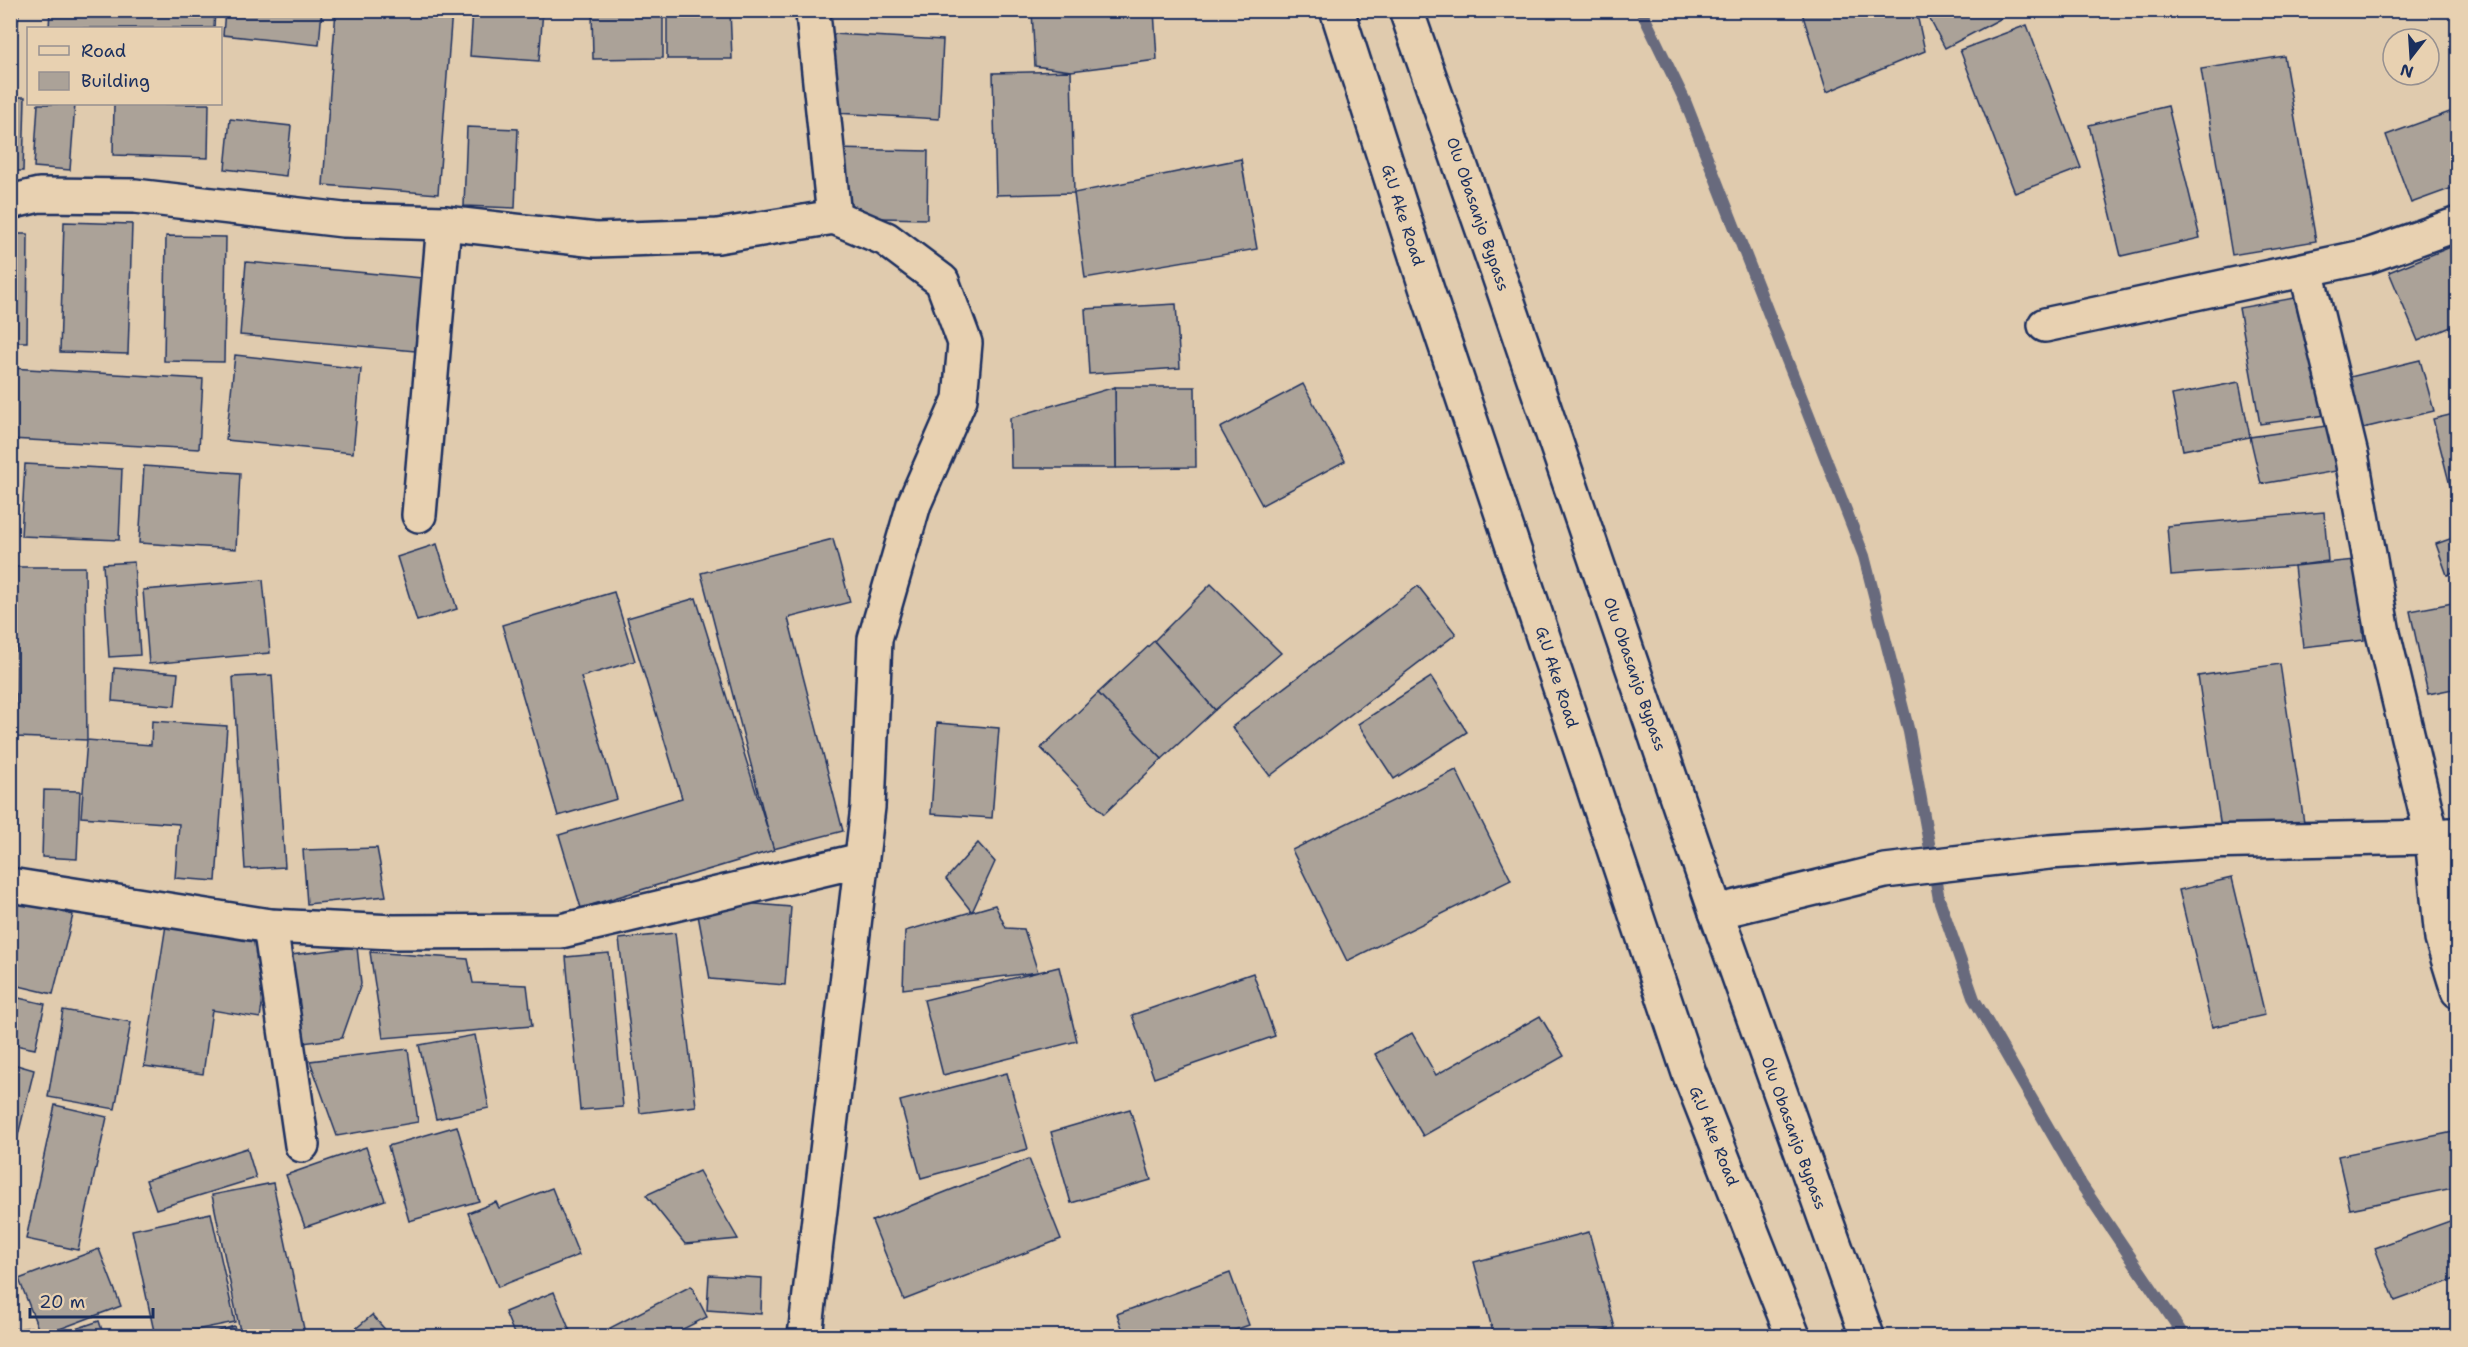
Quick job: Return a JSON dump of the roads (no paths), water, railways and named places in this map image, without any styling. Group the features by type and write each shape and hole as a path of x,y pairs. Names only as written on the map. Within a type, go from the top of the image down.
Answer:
{"street":[{"path":"811,10 834,217"},
{"name":"G.U Ake Road","path":"1337,10 1427,290 1689,1073 1794,1336"},
{"name":"Olu Obasanjo Bypass","path":"1406,10 1716,912 1867,1336"},
{"path":"10,202 39,195 135,196 343,220 444,223 596,240 718,236 834,217 886,239 942,281 965,343 960,399 914,504 875,639 868,807 805,1336"},
{"path":"419,515 444,223"},
{"path":"2045,325 2368,256 2457,224"},
{"path":"2306,270 2352,459 2383,633 2445,835 2442,939 2457,990"},
{"path":"1716,912 1885,871 2049,852 2202,842 2445,835"},
{"path":"10,885 270,926 393,932 561,931 861,860"},
{"path":"270,926 302,1145"}],"waterway":[{"path":"1641,10 1685,101 1864,556 1909,732 1939,899 1974,999 2081,1184 2184,1336"}]}
